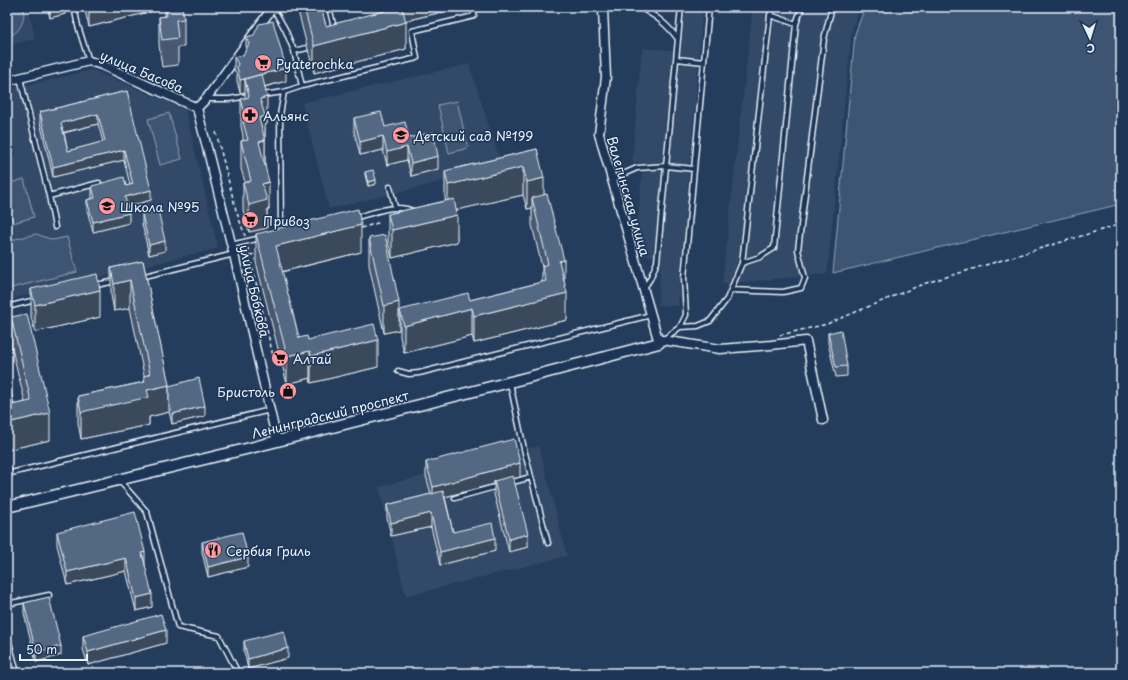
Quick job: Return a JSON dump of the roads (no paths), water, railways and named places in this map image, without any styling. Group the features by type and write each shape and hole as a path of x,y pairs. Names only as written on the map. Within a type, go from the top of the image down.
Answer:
{"street":[{"path":"197,108 206,99 273,7"},
{"name":"Валегинская улица","path":"603,8 606,77 599,134 643,289 660,342"},
{"name":"улица Басова","path":"7,81 88,61 102,65 197,108"},
{"name":"улица Бобкова","path":"197,108 278,441"},
{"path":"660,342 720,349 806,341 823,420"},
{"name":"Ленинградский проспект","path":"7,507 278,441 660,342"}],"lane":[{"path":"74,7 88,61"},
{"path":"273,7 285,29 294,51 302,86"},
{"path":"329,7 336,36"},
{"path":"260,95 284,92 302,86 416,58 412,31 474,16 474,7"},
{"path":"638,7 669,26 678,39"},
{"path":"643,289 650,279 657,262 681,7"},
{"path":"660,342 680,327 686,315 684,278 709,7"},
{"path":"680,327 698,326 710,321 727,300 742,263 770,15 773,7"},
{"path":"742,263 760,257 774,248 796,24 802,7"},
{"path":"731,290 783,292 801,288 805,278 798,250 824,39 832,7"},
{"path":"770,15 796,24"},
{"path":"294,51 308,48"},
{"path":"676,59 704,62"},
{"path":"20,78 56,227"},
{"path":"281,233 280,115 284,92"},
{"path":"206,99 229,99 253,96"},
{"path":"612,179 637,168 666,166 694,169"},
{"path":"48,196 99,183"},
{"path":"390,187 395,207"},
{"path":"350,218 395,207 408,208 417,213"},
{"path":"274,235 288,232"},
{"path":"137,278 233,253 267,237"},
{"path":"94,285 123,280"},
{"path":"7,307 44,298"},
{"path":"398,370 408,374 419,373 651,316"},
{"path":"510,382 531,477 548,543"},
{"path":"7,388 12,411"},
{"path":"7,474 270,410"},
{"path":"455,498 531,477"},
{"path":"119,480 147,512 178,627 219,636 238,673"},
{"path":"7,604 49,595"},
{"path":"7,634 17,673"}],"place":[{"name":"Pyaterochka","path":"263,63"},
{"name":"Альянс","path":"250,115"},
{"name":"Детский сад №199","path":"401,135"},
{"name":"Школа №95","path":"107,206"},
{"name":"Привоз","path":"250,220"},
{"name":"Алтай","path":"280,358"},
{"name":"Бристоль","path":"288,391"},
{"name":"Сербия Гриль","path":"213,550"}]}
